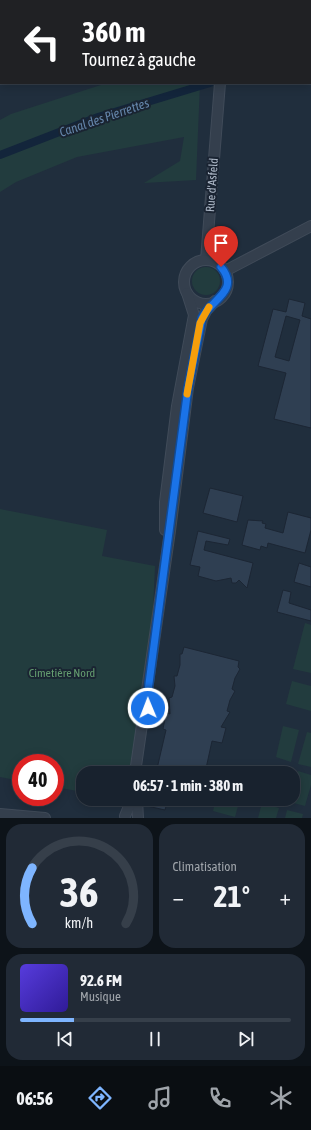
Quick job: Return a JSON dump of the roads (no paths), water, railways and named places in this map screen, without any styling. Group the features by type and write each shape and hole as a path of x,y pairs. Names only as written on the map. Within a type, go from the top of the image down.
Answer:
{"street":[{"name":"Rue d'Asfeld","path":"206,260 220,84"},
{"path":"225,271 311,226"},
{"path":"136,766 148,691 187,394 195,347 202,318 215,301 222,296 226,288 227,279 225,271 217,263 206,260 195,263 187,271 184,282 194,315 180,389 165,502 164,562"},
{"path":"187,293 198,302 207,303 215,301"},
{"path":"142,766 148,718 148,691"},
{"path":"124,817 129,806"},
{"path":"124,817 131,815 138,818 137,806"},
{"path":"0,814 45,818"}],"waterway":[{"name":"Canal des Pierrettes","path":"0,155 98,117 207,84"}],"park label":[{"name":"Cimetière Nord","path":"62,673"}]}
